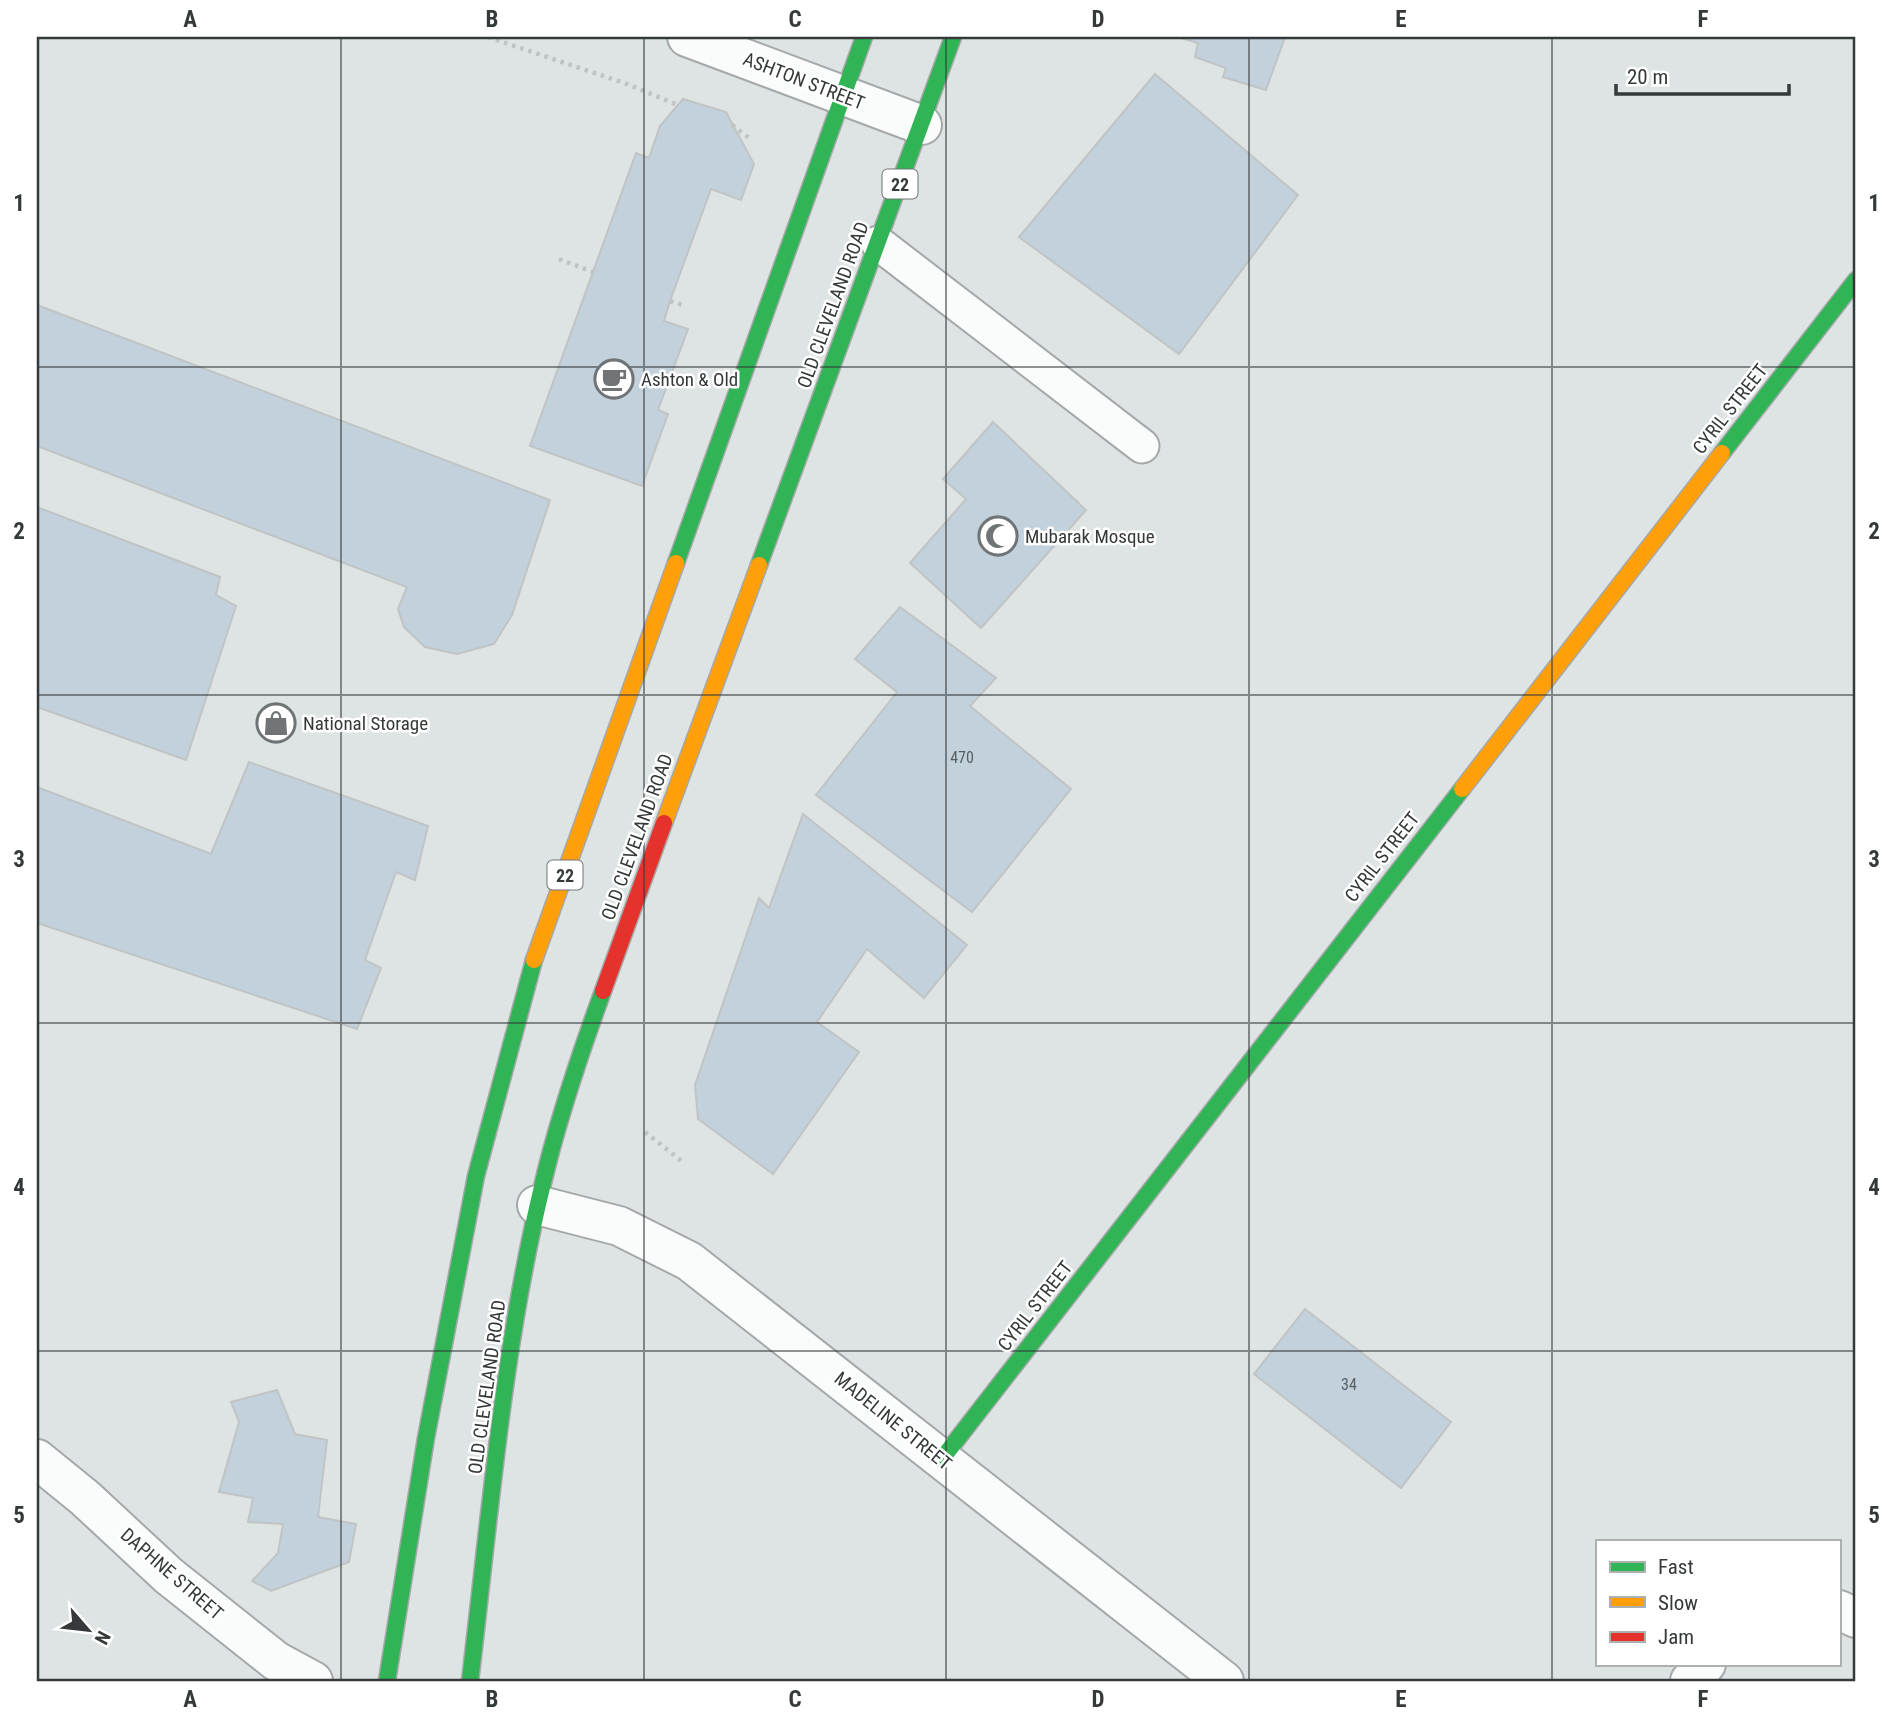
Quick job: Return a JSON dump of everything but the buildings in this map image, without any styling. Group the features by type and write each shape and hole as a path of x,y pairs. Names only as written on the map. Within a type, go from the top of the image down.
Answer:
{"main road":[{"name":"22","path":"387,1681 426,1438 476,1176 535,957 864,37"},
{"name":"OLD CLEVELAND ROAD","path":"470,1681 512,1352 537,1205 596,1009 953,37"},
{"name":"CYRIL STREET","path":"941,1460 1856,280"}],"street":[{"name":"ASHTON STREET","path":"687,37 922,125"},
{"name":"MADELINE STREET","path":"537,1205 619,1226 689,1261 1224,1681"},
{"name":"DAPHNE STREET","path":"37,1459 85,1498 169,1576 276,1661 313,1681"},
{"path":"1840,1610 1856,1618"},
{"path":"1690,1681 1704,1666"}],"lane":[{"path":"878,243 1142,446"}],"path":[{"path":"488,37 627,84 678,105"},
{"path":"732,125 751,140"},
{"path":"559,259 593,272"},
{"path":"670,301 686,306"},
{"path":"645,1132 684,1163"}],"traffic: fast":[{"path":"676,563 864,37"},
{"path":"759,565 953,37"},
{"path":"1722,453 1856,280"},
{"path":"941,1460 1462,789"},
{"path":"387,1681 426,1438 476,1176 534,960"},
{"path":"470,1681 499,1431 529,1244 555,1135 603,991"}],"traffic: slow":[{"path":"1462,789 1722,453"},
{"path":"534,960 676,563"},
{"path":"664,823 759,565"}],"traffic: jam":[{"path":"603,991 664,823"}],"place":[{"name":"Ashton & Old","path":"614,379"},
{"name":"Mubarak Mosque","path":"998,536"},
{"name":"National Storage","path":"276,723"}]}
